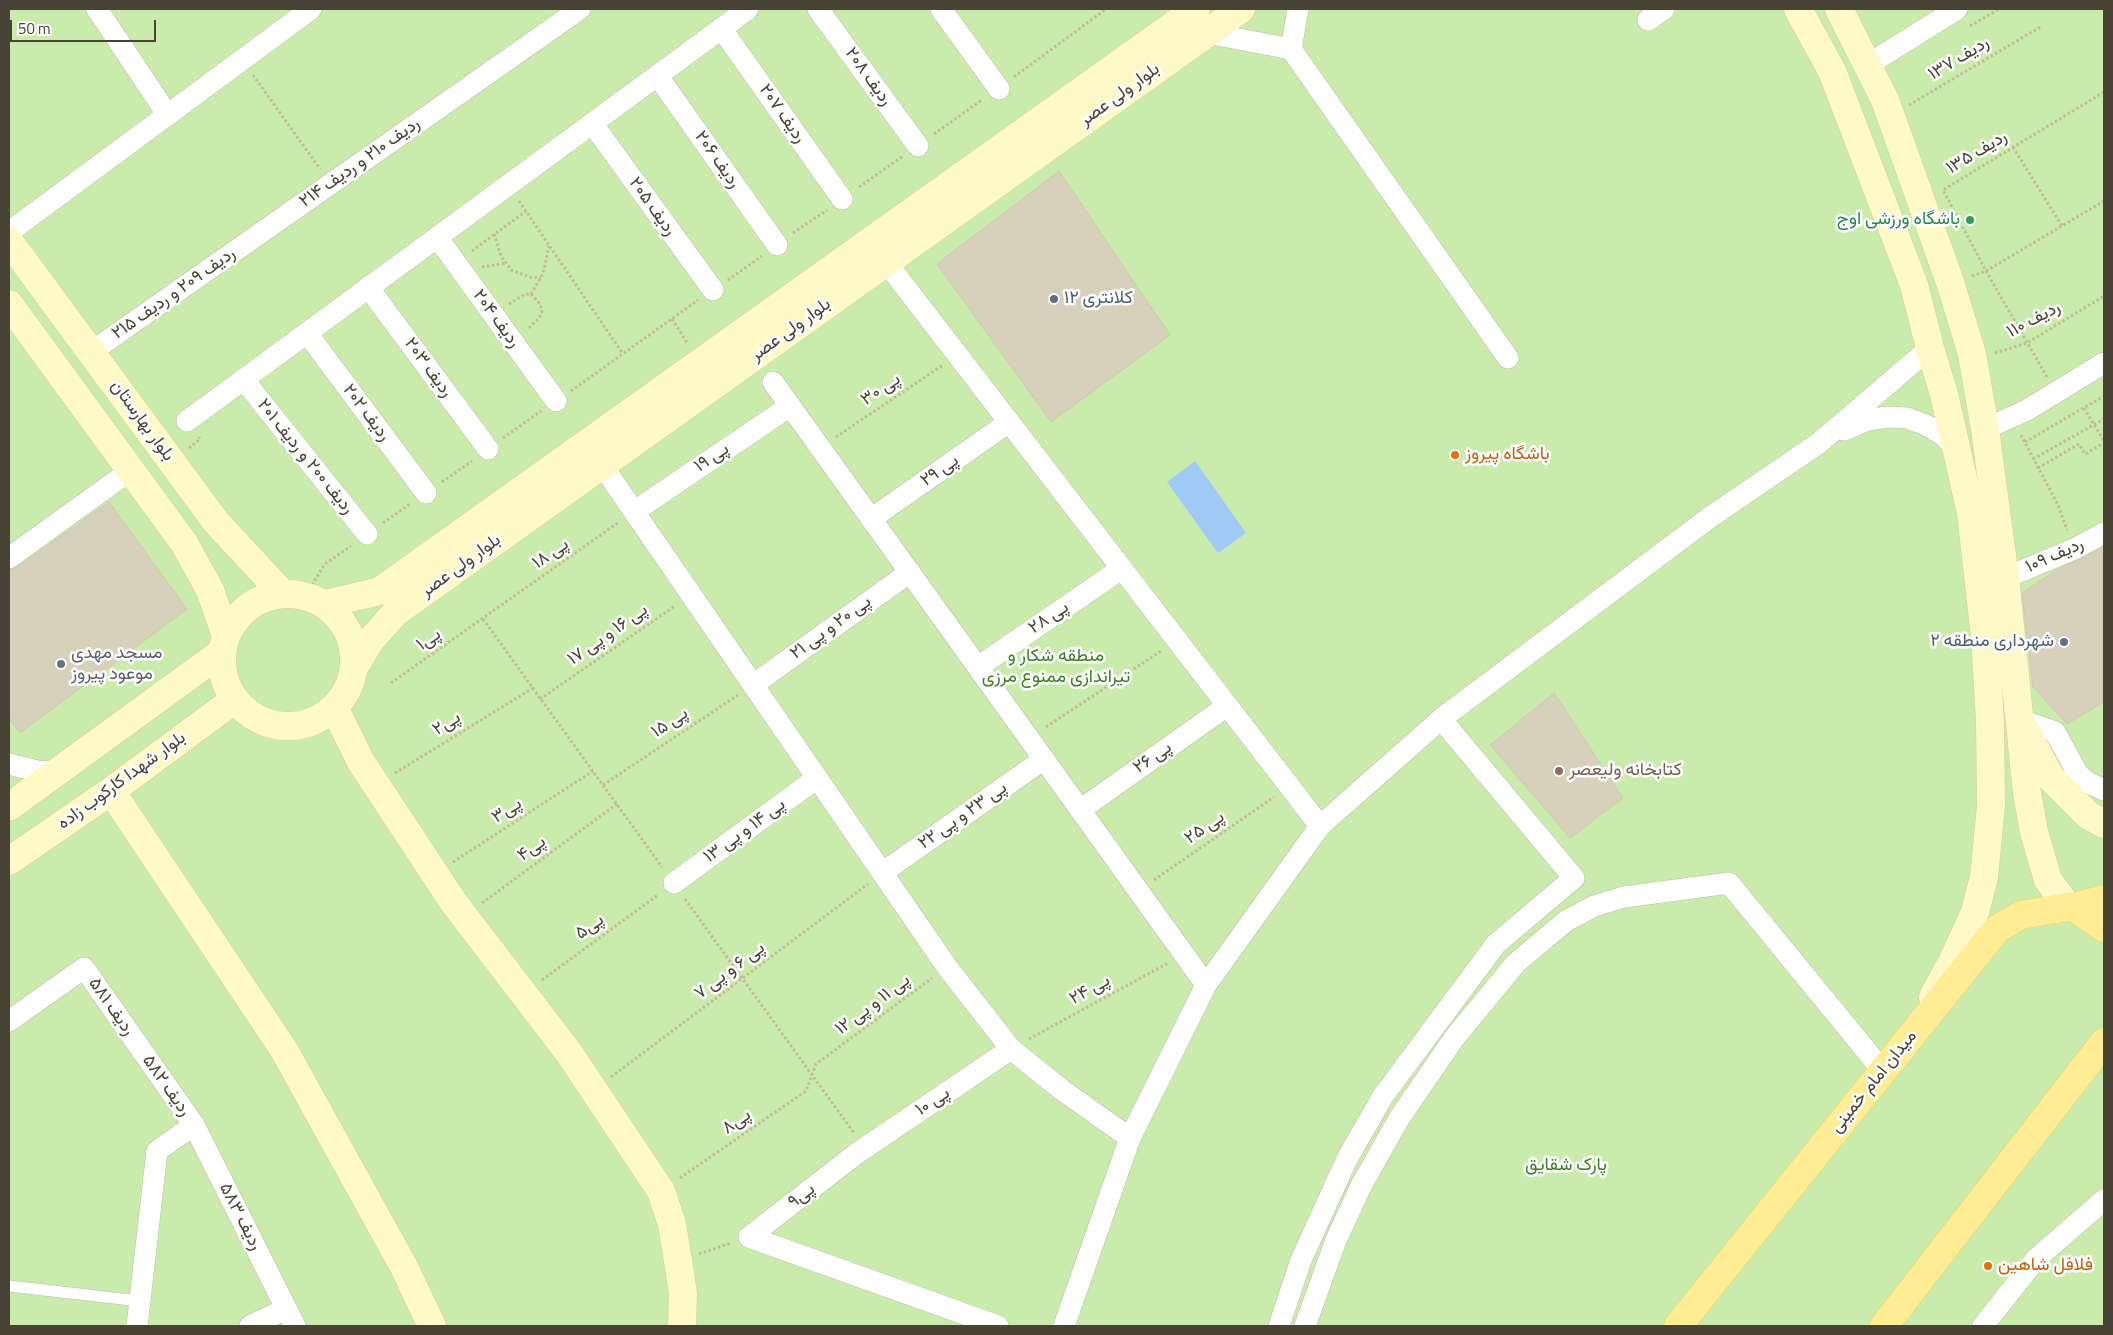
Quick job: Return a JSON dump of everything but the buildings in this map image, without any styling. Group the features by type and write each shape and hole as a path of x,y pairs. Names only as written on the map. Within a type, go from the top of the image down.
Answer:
{"main road":[{"name":"میدان امام خمینی","path":"1681,1321 1997,929 2022,915 2104,899"},
{"path":"2070,907 2094,920 2104,928"},
{"path":"1889,1322 2104,1042"}],"street":[{"path":"97,9 167,114"},
{"path":"9,232 311,9"},
{"name":"ردیف ۲۱۰ و ردیف ۲۱۴","path":"256,236 580,9"},
{"path":"187,420 748,9"},
{"name":"ردیف ۲۰۸","path":"818,9 918,146"},
{"path":"941,9 999,89"},
{"name":"بلوار ولی عصر","path":"325,604 380,592 1196,9"},
{"name":"بلوار ولی عصر","path":"355,666 370,641 396,612 1241,9"},
{"path":"1298,9 1292,49 1508,358"},
{"path":"1798,9 1832,72 1914,284 1944,394 1971,513 1986,638 1990,721 1991,806 1984,877 1971,920 1918,1028"},
{"path":"1839,9 1869,64 1891,115 1951,285 1973,360 1985,429 2005,578 2027,793 2034,832 2048,880 2070,907"},
{"path":"1869,64 1957,9"},
{"name":"ردیف ۲۰۷","path":"721,28 842,199"},
{"path":"1207,33 1292,49"},
{"name":"ردیف ۲۰۶","path":"657,75 777,245"},
{"name":"ردیف ۲۰۵","path":"592,123 713,290"},
{"name":"ردیف ۲۰۹ و ردیف ۲۱۵","path":"91,352 256,236"},
{"name":"ردیف ۲۰۴","path":"437,237 556,401"},
{"name":"بلوار بهارستان","path":"9,241 216,522 283,594"},
{"path":"886,262 1288,787 1320,826"},
{"name":"ردیف ۲۰۳","path":"368,287 488,449"},
{"path":"9,304 184,543 210,590 224,644 222,669 226,685 234,700 255,719 282,727 311,724 335,708 348,689 355,666 354,648 348,631 338,616 325,604 305,596 283,594 259,600 240,615 224,644 9,807"},
{"name":"ردیف ۲۰۲","path":"307,333 426,493"},
{"path":"1064,1326 1130,1138 1206,985 1320,826 1440,719 1709,518 1819,443 1930,348"},
{"path":"1985,429 2011,417 2104,363"},
{"name":"ردیف ۲۰۰ و ردیف ۲۰۱","path":"243,379 368,534"},
{"path":"773,382 1206,985"},
{"name":"پی ۱۹","path":"635,511 790,406"},
{"path":"1819,443 1867,420 1887,417 1907,418 1926,425 1943,435 1957,449"},
{"name":"پی ۲۹","path":"871,519 1009,422"},
{"path":"602,465 947,967 1011,1049 1062,1090 1130,1138"},
{"path":"9,558 131,470"},
{"name":"ردیف ۱۰۹","path":"2005,578 2074,550 2104,533"},
{"name":"پی ۲۸","path":"978,667 1121,569"},
{"name":"پی ۲۰ و پی ۲۱","path":"753,685 910,572"},
{"name":"بلوار شهدا کارکوب زاده","path":"9,862 111,791 234,700"},
{"name":"پی ۲۶","path":"1080,810 1227,706"},
{"path":"335,708 361,762 464,916 569,1053 592,1090 638,1153 661,1191 672,1224 683,1293 682,1326"},
{"path":"1279,1326 1301,1260 1347,1159 1383,1096 1496,944 1574,878 1440,719"},
{"path":"1990,721 2020,720 2054,732 2078,774 2087,782 2104,790"},
{"path":"2020,720 2051,778 2088,815 2104,824"},
{"path":"311,724 361,762"},
{"name":"پی ۲۳ و پی ۲۲","path":"882,873 1044,759"},
{"path":"9,764 37,771 55,772"},
{"name":"پی ۱۴ و پی ۱۳","path":"674,883 817,778"},
{"path":"111,791 284,1050 404,1268 432,1326"},
{"path":"1305,1326 1336,1240 1362,1184 1400,1117 1444,1053 1516,963 1566,921 1594,906 1624,897 1729,883 1883,1071"},
{"name":"ردیف ۵۸۱","path":"9,1021 84,968 139,1046"},
{"name":"ردیف ۵۸۲","path":"139,1046 194,1125"},
{"name":"پی ۱۰","path":"856,1154 1011,1049"},
{"path":"137,1326 157,1151 194,1125"},
{"name":"ردیف ۵۸۳","path":"194,1125 291,1318"},
{"name":"پی۹","path":"748,1237 856,1154"},
{"path":"1992,1322 2036,1259 2104,1200"},
{"path":"748,1237 998,1326"},
{"path":"250,1326 291,1318"}],"lane":[{"path":"9,1286 140,1301"}],"path":[{"name":"ردیف ۱۳۷","path":"1891,115 2042,26"},
{"path":"242,60 331,183"},
{"name":"ردیف ۱۳۵","path":"1986,271 1943,190 2104,92"},
{"path":"2013,147 2062,226"},
{"path":"508,185 623,354"},
{"path":"1951,285 1986,271 2104,201"},
{"path":"456,263 526,211"},
{"path":"494,234 501,256 511,270 530,277 541,278"},
{"path":"531,294 541,278 549,245"},
{"path":"478,268 506,263"},
{"path":"1986,271 2056,392"},
{"path":"506,306 525,294 531,294 540,304 542,312 534,325 524,332"},
{"name":"ردیف ۱۱۰","path":"1973,360 2027,343 2104,296"},
{"path":"672,319 700,363"},
{"name":"پی ۳۰","path":"820,448 958,355"},
{"path":"2025,442 2104,396"},
{"path":"2038,468 2079,444 2085,454 2104,442 2084,408"},
{"path":"2011,417 2058,505 2074,550"},
{"path":"2034,459 2104,419"},
{"name":"پی ۱۸","path":"483,619 635,511"},
{"name":"پی ۱۶ و پی ۱۷","path":"540,699 692,594"},
{"name":"پی۱","path":"391,683 483,619"},
{"path":"1029,739 1176,641"},
{"name":"پی ۱۵","path":"603,785 753,685"},
{"name":"پی۲","path":"376,784 533,688"},
{"name":"پی۳","path":"436,874 593,771"},
{"name":"پی ۲۵","path":"1138,891 1288,787"},
{"name":"پی۴","path":"464,916 617,804"},
{"name":"پی ۶ و پی ۷","path":"592,1090 882,873"},
{"name":"پی۵","path":"524,994 674,883"},
{"name":"پی ۲۴","path":"1011,1049 1183,954"},
{"name":"پی ۱۱ و پی ۱۲","path":"816,1064 947,967"},
{"name":"پی۸","path":"661,1191 806,1091 816,1064"},
{"path":"678,1261 748,1237"}],"green space":[{"name":"منطقه شکار و تیراندازی ممنوع مرزی","path":"9,9 2104,9 2104,1326 9,1326"}],"water":[{"path":"1195,461 1246,533 1218,553 1167,482"}],"place":[{"name":"باشگاه ورزشی اوج","path":"1970,220"},
{"name":"کلانتری ۱۲","path":"1054,299"},
{"name":"باشگاه پیروز","path":"1455,455"},
{"name":"شهرداری منطقه ۲","path":"2064,642"},
{"name":"مسجد مهدی موعود پیروز","path":"61,664"},
{"name":"کتابخانه ولیعصر","path":"1559,771"},
{"name":"فلافل شاهین","path":"1988,1266"}],"park label":[{"name":"پارک شقایق","path":"1566,1166"}]}
